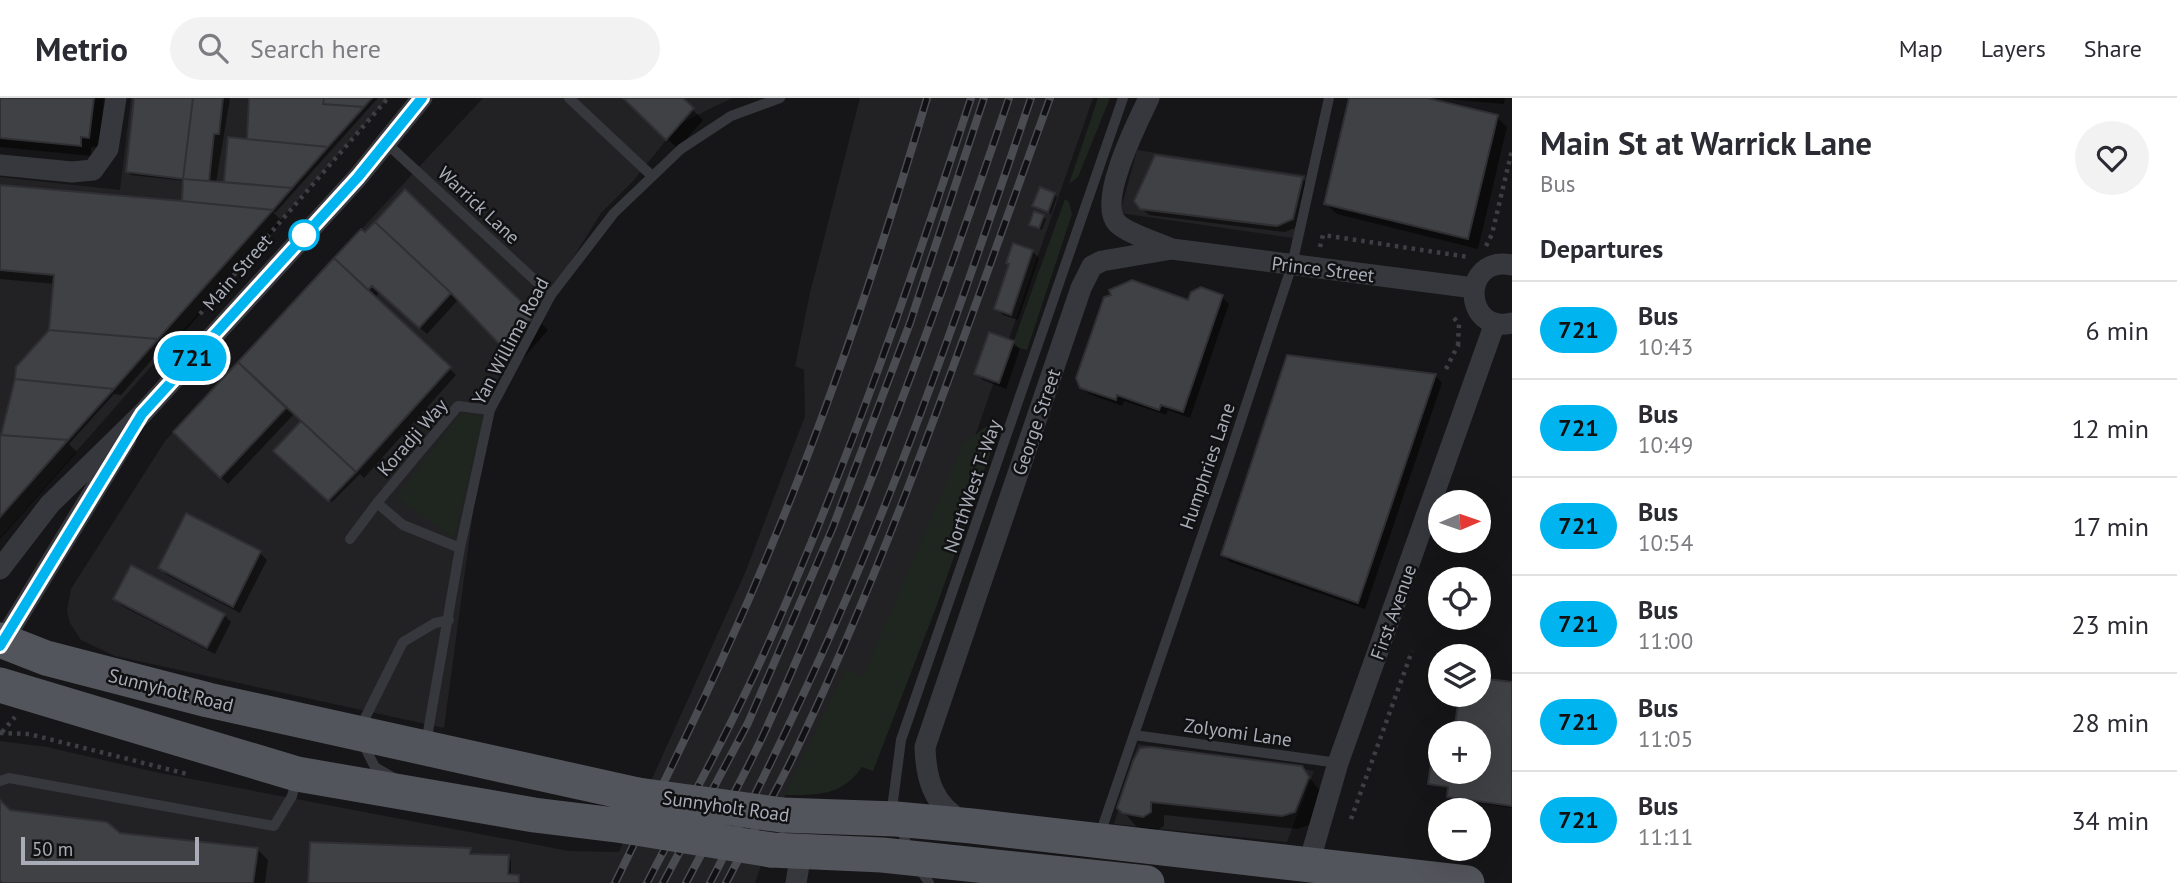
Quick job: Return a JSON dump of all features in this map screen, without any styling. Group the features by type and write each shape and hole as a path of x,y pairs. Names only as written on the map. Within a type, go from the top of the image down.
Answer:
{"main road":[{"name":"Sunnyholt Road","path":"1,642 46,658 361,724 425,749 638,794 782,815 896,819 972,826 1467,883"},
{"name":"Sunnyholt Road","path":"0,685 297,774 431,798 624,826 789,862 1147,883"}],"street":[{"path":"0,165 72,172 93,170 108,149 116,98"},
{"name":"Main Street","path":"0,569 50,504 142,414 358,177 422,98"},
{"path":"1149,98 1118,174 1111,205 1113,216 1124,228 1172,249"},
{"name":"Prince Street","path":"1172,249 1474,288"},
{"name":"George Street","path":"972,826 950,814 937,800 929,781 925,747 1081,288 1092,267 1102,261 1172,249"},
{"path":"1504,323 1480,314 1473,297 1474,288 1485,270 1494,265 1512,265"},
{"name":"First Avenue","path":"1309,863 1338,764 1504,323"},
{"name":"Main Street","path":"1,642 142,414"}],"lane":[{"path":"569,98 652,176"},
{"name":"Yan Willima Road","path":"425,749 460,548 490,410 551,295 614,213 681,149 731,116 780,98"},
{"name":"NorthWest T-Way","path":"921,871 896,819 893,801 901,740 1123,98"},
{"name":"Humphries Lane","path":"1098,839 1292,265 1329,98"},
{"name":"Warrick Lane","path":"384,142 551,295"},
{"name":"Koradji Way","path":"460,548 403,525 377,503 458,406 490,410"},
{"path":"350,539 377,503"},
{"path":"431,798 375,767 361,724 403,642 435,623 449,620"},
{"name":"Zolyomi Lane","path":"1134,735 1338,764"},
{"path":"0,781 9,779 274,826 292,796 297,774"}],"path":[{"name":"Main Street","path":"197,318 388,98"},
{"path":"1482,254 1492,234 1512,150"},
{"path":"1314,268 1323,235 1475,256"},
{"path":"1446,369 1458,345 1459,324 1454,318"},
{"path":"1458,345 1465,343"},
{"path":"1351,818 1412,651"}],"shaded area":[{"path":"131,98 388,98 0,538 0,177 120,190"},
{"path":"483,98 732,98 679,124 633,181 601,213 489,393 444,728 115,656 81,640 70,623 67,611 71,589 165,441"},
{"path":"860,98 1093,98 869,740 814,790 785,795 755,883 0,883 0,741 47,747 155,772 569,851 619,852 745,573 805,416 804,370 795,366 810,293"},
{"path":"1098,98 1110,98 1078,177 1069,184"},
{"path":"1137,150 1306,175 1293,238 1120,213"},
{"path":"1065,199 1069,202 1072,214 1027,350 1012,346"},
{"path":"461,413 483,417 454,538 396,497"},
{"path":"987,426 998,431 937,605 873,771 862,767 846,784 828,792 785,795 846,669 863,676 963,444"},
{"path":"1138,744 1314,771 1287,842 1114,824"}],"building":[{"path":"0,98 94,98 89,138 81,137 81,146 0,138"},
{"path":"134,98 193,98 183,179 126,172"},
{"path":"193,98 223,98 219,134 214,134 209,181 183,179"},
{"path":"249,98 324,98 323,104 364,107 328,147 247,139"},
{"path":"324,98 372,98 364,107 323,104"},
{"path":"623,98 683,98 694,108 666,140"},
{"path":"1349,98 1427,98 1498,115 1468,239 1324,204"},
{"path":"228,137 328,147 292,188 224,182"},
{"path":"1155,155 1303,177 1293,219 1277,226 1140,209 1134,201"},
{"path":"183,179 292,188 273,210 182,201"},
{"path":"0,185 273,210 158,339 49,330 54,275 0,270"},
{"path":"1040,187 1055,193 1048,212 1032,206"},
{"path":"405,189 535,315 505,350 451,293 375,222"},
{"path":"1034,211 1044,215 1039,228 1029,225"},
{"path":"375,222 451,293 419,328 372,286 368,290 334,258 361,229 365,232"},
{"path":"1013,243 1033,250 1011,315 994,309"},
{"path":"334,258 451,367 356,472 238,362"},
{"path":"1132,280 1188,300 1191,292 1201,287 1223,295 1183,412 1161,405 1159,410 1117,395 1116,400 1080,388 1076,378 1104,297 1111,295 1109,290"},
{"path":"49,330 158,339 114,389 15,379 16,367"},
{"path":"989,332 1014,341 999,383 974,374"},
{"path":"1287,355 1436,374 1358,603 1221,555"},
{"path":"238,362 286,408 220,478 173,432"},
{"path":"15,379 114,389 68,440 1,435"},
{"path":"301,421 356,472 328,501 273,451"},
{"path":"0,436 68,440 0,517"},
{"path":"186,513 261,551 233,607 158,568"},
{"path":"131,565 225,614 207,648 113,599"},
{"path":"1491,679 1512,682 1512,806 1491,803 1491,798 1447,797 1448,787 1428,784 1491,784 1491,721 1456,721 1457,707 1491,707"},
{"path":"1151,747 1302,766 1309,777 1295,812 1282,816 1151,802 1151,812 1143,817 1122,813 1117,808 1133,761 1140,748"},
{"path":"0,800 10,810 107,822 120,833 258,848 253,883 3,883 0,881"},
{"path":"310,842 471,848 470,854 509,855 508,874 519,875 519,883 308,883"}],"railway":[{"path":"615,883 753,590 815,437 855,325 927,98"},
{"path":"647,883 744,697 801,567 879,368 971,98"},
{"path":"663,883 748,723 833,527 910,323 984,98"},
{"path":"686,883 758,747 834,572 896,416 1009,98"},
{"path":"710,883 793,717 868,547 933,380 1031,98"},
{"path":"726,883 791,760 870,584 902,504 1050,98"}],"bus line":[{"name":"721","path":"0,646 142,414 358,177 422,98"}]}
